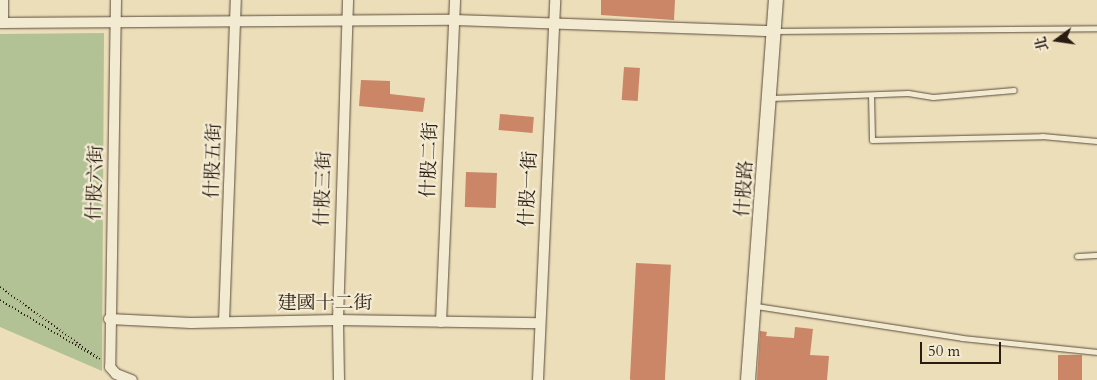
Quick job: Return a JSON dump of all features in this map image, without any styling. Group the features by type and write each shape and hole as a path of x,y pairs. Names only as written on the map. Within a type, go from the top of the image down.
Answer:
{"street":[{"path":"3,0 2,23 235,24 347,19 454,20 773,31"},
{"name":"什股六街","path":"110,367 109,320 116,0"},
{"name":"什股五街","path":"224,322 236,0"},
{"name":"什股三街","path":"339,380 338,320 348,0"},
{"name":"什股二街","path":"441,322 454,0"},
{"name":"什股一街","path":"538,380 555,0"},
{"name":"什股路","path":"748,380 771,98 776,0"},
{"name":"建國十二街","path":"109,320 224,322 338,320 540,323"},
{"path":"110,367 116,374 132,380"}],"lane":[{"path":"773,31 1097,28"},
{"path":"771,98 908,93 933,97 1014,90"},
{"path":"871,95 872,140 1042,136 1097,141"},
{"path":"1077,256 1097,255"},
{"path":"755,306 962,338 1097,352"}],"path":[{"path":"0,287 64,331 110,367"},
{"path":"0,300 110,367"},
{"path":"60,336 64,331"}],"green space":[{"path":"104,33 102,371 0,327 0,34"}],"building":[{"path":"601,0 675,0 674,20 601,15"},
{"path":"624,67 640,68 638,101 622,100"},
{"path":"361,80 390,81 390,94 425,98 423,112 359,106"},
{"path":"500,114 534,117 532,133 499,130"},
{"path":"466,172 497,173 496,208 465,207"},
{"path":"636,263 671,265 665,380 630,380"},
{"path":"795,327 813,329 810,355 829,356 827,380 757,380 760,331 767,332 766,336 794,338"},
{"path":"1058,355 1082,355 1082,380 1058,380"}]}
